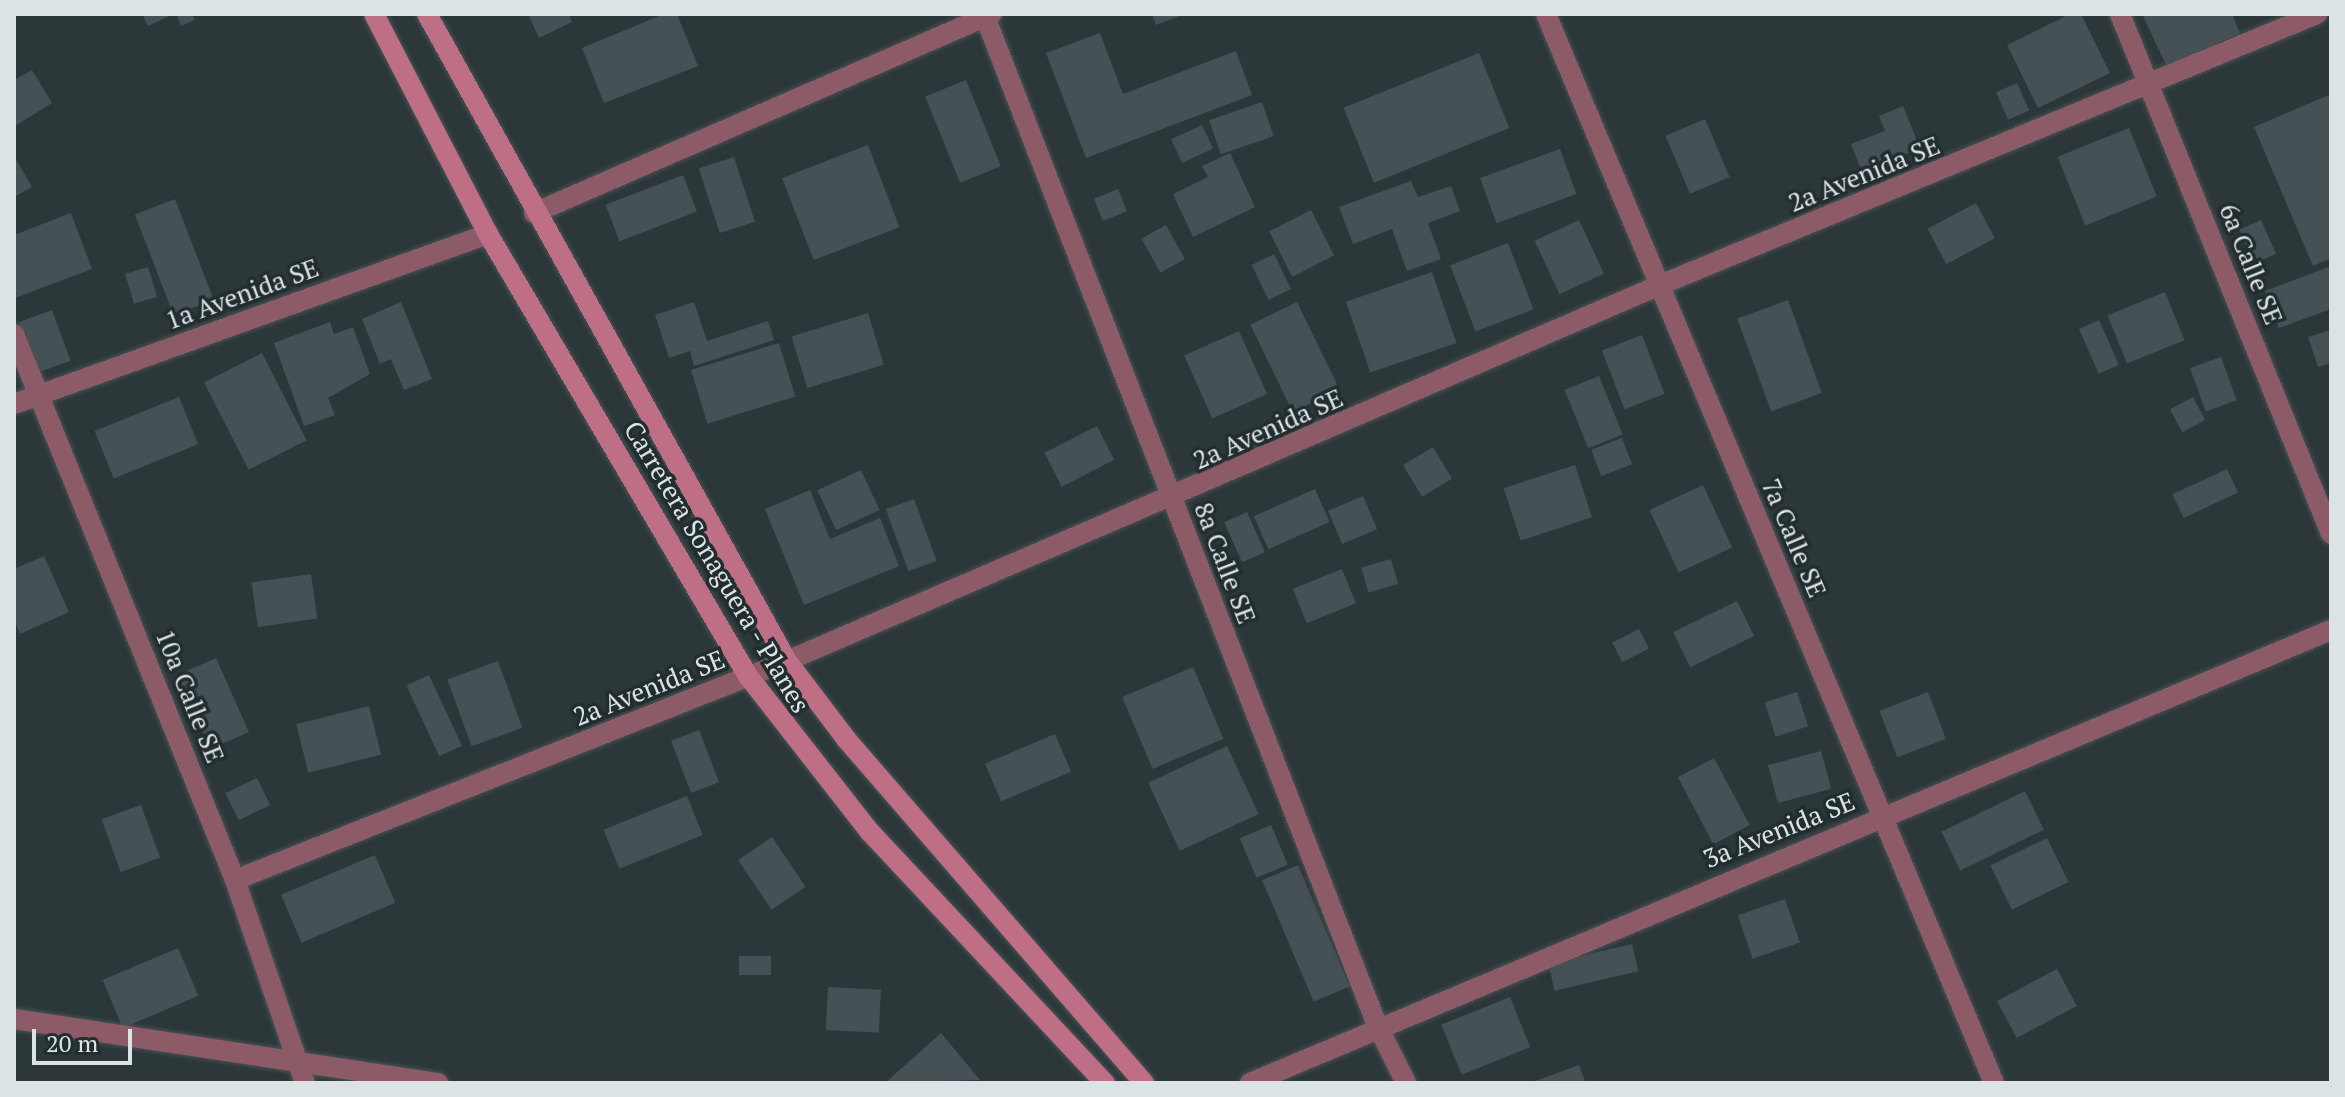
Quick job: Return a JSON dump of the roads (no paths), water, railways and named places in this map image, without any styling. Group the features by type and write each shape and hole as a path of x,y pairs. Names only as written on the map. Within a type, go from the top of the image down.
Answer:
{"main road":[{"name":"Carretera Sonaguera - Planes","path":"374,14 488,234 748,676 870,832 1105,1083"},
{"name":"Carretera Sonaguera - Planes","path":"427,14 534,213 787,661 847,740 1144,1083"}],"street":[{"name":"7a Calle SE","path":"1546,14 1994,1083"},
{"name":"6a Calle SE","path":"2120,14 2151,84 2331,534"},
{"name":"2a Avenida SE","path":"235,880 787,661 1173,499 1660,285 2317,14"},
{"path":"534,213 987,15"},
{"name":"8a Calle SE","path":"987,15 1377,1025 1406,1083"},
{"name":"1a Avenida SE","path":"14,404 488,234"},
{"name":"10a Calle SE","path":"14,334 42,392 235,880 302,1075"},
{"name":"3a Avenida SE","path":"1250,1083 1377,1025 2331,630"},
{"path":"14,1019 302,1075 438,1083"}]}
